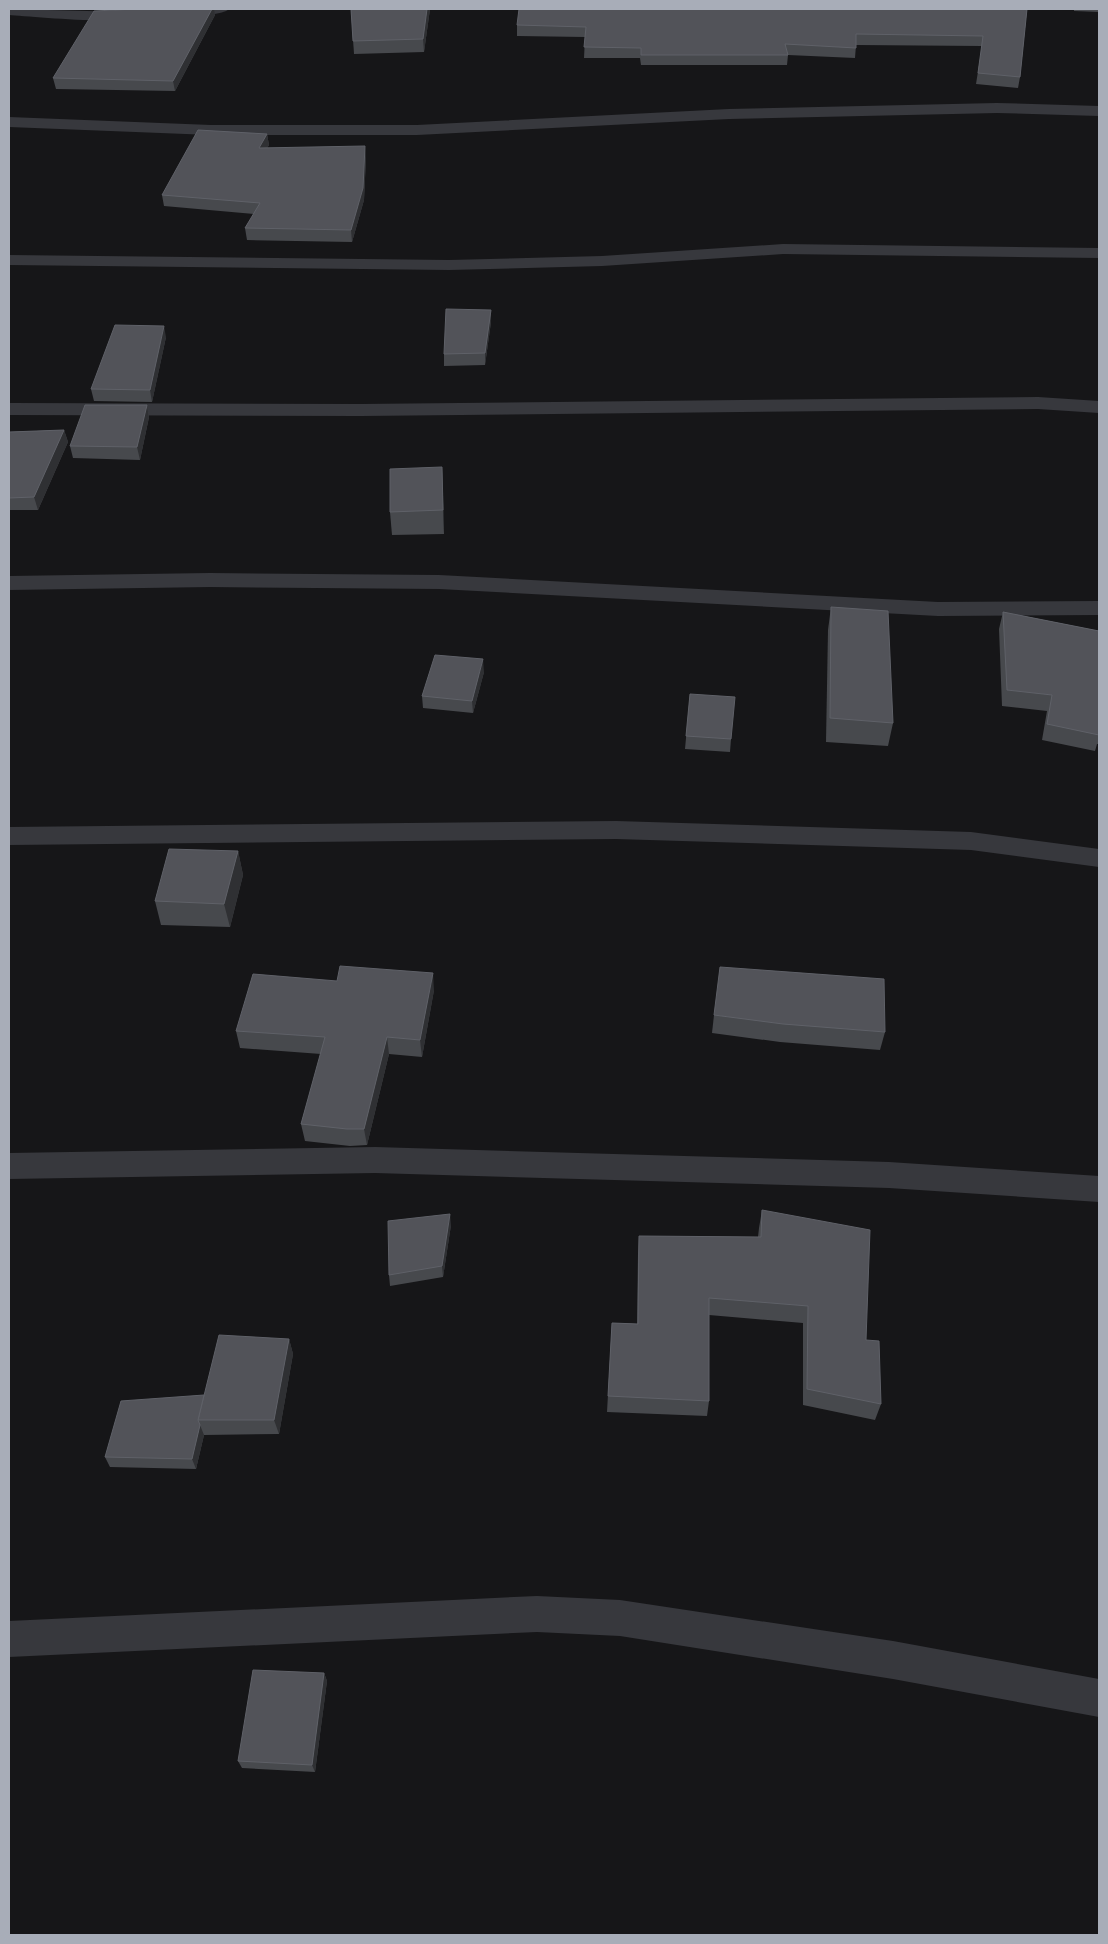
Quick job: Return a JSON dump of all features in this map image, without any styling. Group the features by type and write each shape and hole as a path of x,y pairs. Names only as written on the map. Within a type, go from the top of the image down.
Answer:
{"street":[{"path":"163,14 222,9"},
{"path":"9,11 79,16 144,15"},
{"path":"9,122 211,130 417,130 729,114 997,108 1099,111"},
{"path":"9,260 449,264 602,261 783,249 1099,253"},
{"path":"9,409 361,410 1038,403 1099,407"},
{"path":"9,583 210,580 439,582 938,609 1099,608"},
{"path":"9,836 616,830 971,840 1099,858"},
{"path":"9,1166 375,1160 889,1175 1099,1189"},
{"path":"9,1639 537,1614 640,1621 894,1660 1099,1698"}],"building":[{"path":"212,9 173,81 53,78 94,11"},
{"path":"351,9 427,9 423,39 353,41"},
{"path":"519,9 1027,9 1020,77 978,73 983,36 856,34 856,48 785,44 788,55 641,55 641,48 584,47 586,27 517,25"},
{"path":"198,130 267,134 259,148 365,146 363,188 351,230 245,228 260,203 162,195"},
{"path":"446,309 491,310 485,353 444,354"},
{"path":"115,325 164,326 150,390 91,389"},
{"path":"85,405 147,405 137,447 70,446"},
{"path":"64,430 34,497 9,498 9,432"},
{"path":"442,467 443,510 390,512 390,469"},
{"path":"831,607 888,611 893,723 830,718"},
{"path":"1003,612 1099,631 1099,735 1047,724 1052,695 1007,690"},
{"path":"435,655 483,659 472,701 422,696"},
{"path":"690,694 735,697 731,739 686,736"},
{"path":"169,849 238,851 224,904 155,901"},
{"path":"340,966 433,973 420,1040 387,1037 364,1129 301,1124 325,1037 236,1031 253,974 337,981"},
{"path":"720,967 884,979 885,1032 783,1024 714,1015"},
{"path":"762,1210 870,1230 866,1340 879,1341 881,1404 807,1389 808,1306 709,1298 709,1401 608,1396 612,1323 638,1324 639,1236 761,1237"},
{"path":"450,1214 442,1266 389,1275 388,1221"},
{"path":"219,1335 289,1339 274,1420 198,1420"},
{"path":"204,1395 198,1420 200,1425 192,1459 105,1457 121,1401"},
{"path":"253,1670 324,1673 312,1765 238,1761"}]}
